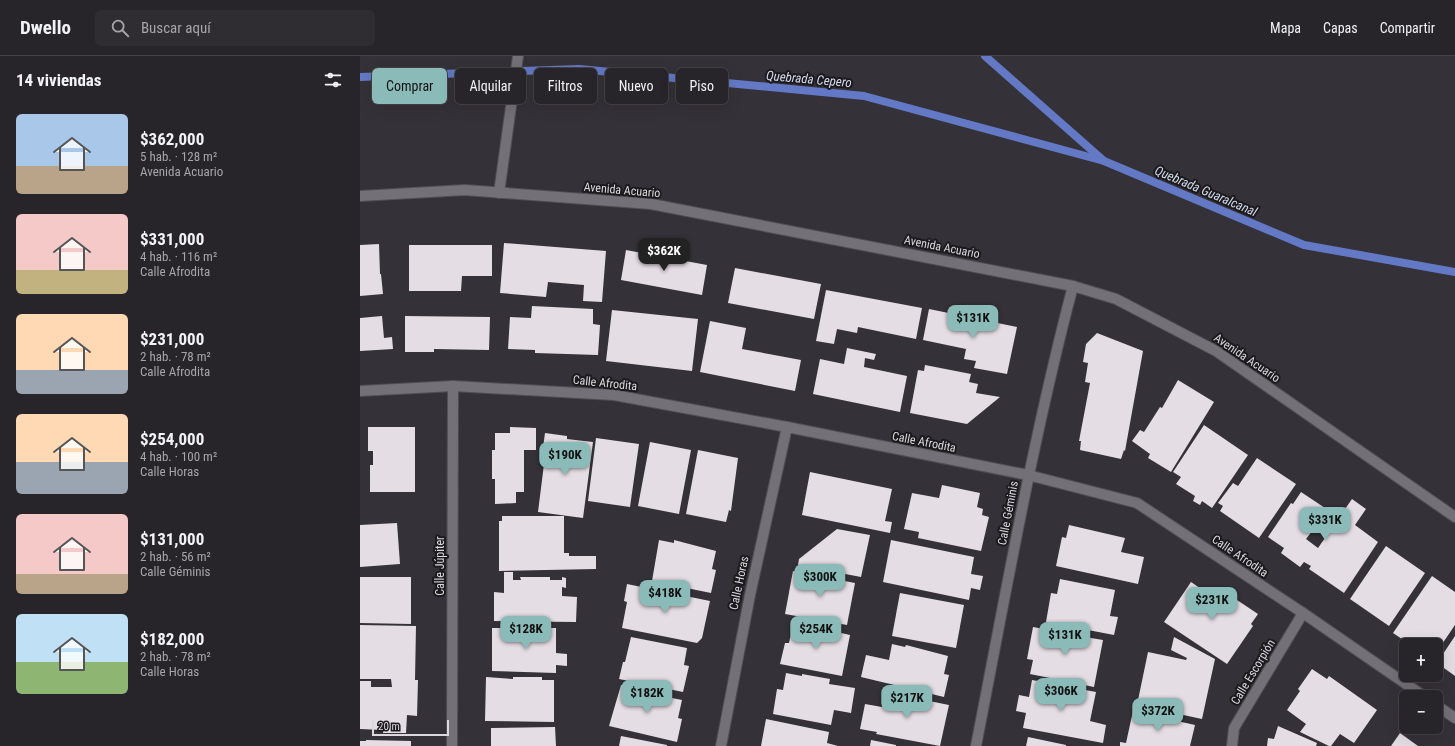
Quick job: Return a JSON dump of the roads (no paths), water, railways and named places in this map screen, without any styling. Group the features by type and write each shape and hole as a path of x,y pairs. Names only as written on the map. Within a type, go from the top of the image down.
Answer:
{"street":[{"path":"499,193 518,56"},
{"name":"Avenida Acuario","path":"360,196 465,190 651,204 1073,286 1116,299 1216,351 1455,517"},
{"name":"Calle Géminis","path":"976,746 1028,476 1057,347 1073,286"},
{"name":"Calle Afrodita","path":"360,391 453,386 614,395 787,427 1028,476 1137,503 1303,613 1415,690"},
{"name":"Calle Júpiter","path":"452,746 453,386"},
{"name":"Calle Horas","path":"721,746 750,595 787,427"},
{"name":"Calle Escorpión","path":"1232,746 1234,728 1303,613"},
{"path":"1443,709 1455,718"}],"waterway":[{"name":"Quebrada Guaralcanal","path":"985,56 1104,161 1304,245 1455,272"},
{"name":"Quebrada Cepero","path":"360,77 579,69 864,96 1104,161"}]}
